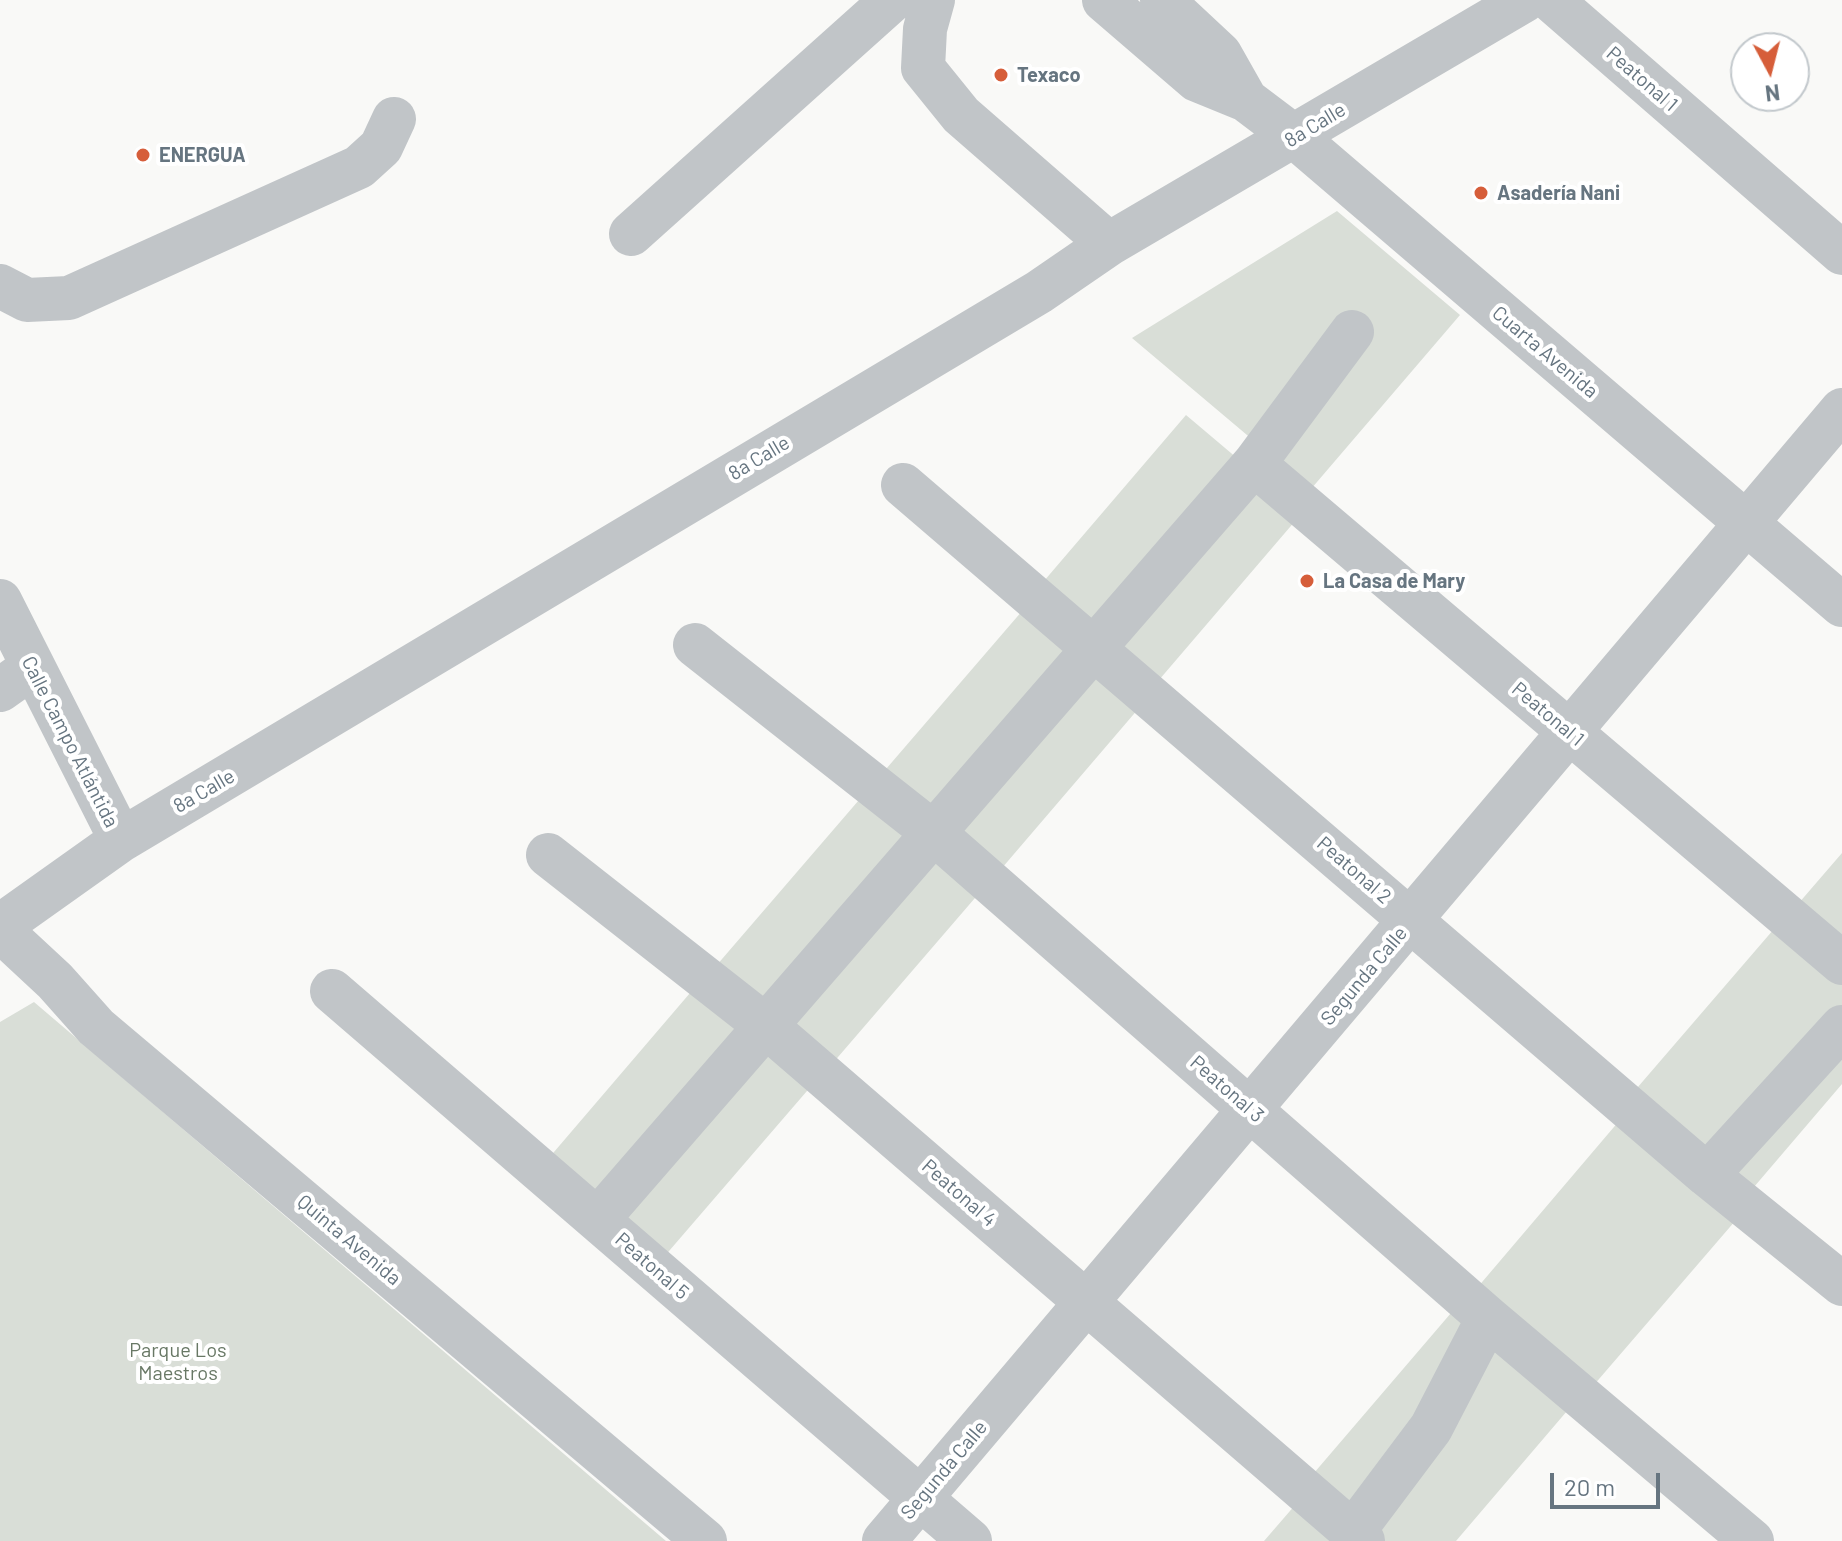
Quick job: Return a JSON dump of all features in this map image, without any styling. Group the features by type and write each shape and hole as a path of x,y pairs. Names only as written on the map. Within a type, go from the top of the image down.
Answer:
{"street":[{"path":"631,234 892,0"},
{"path":"933,0 925,29 923,68 961,115 1109,244"},
{"path":"1104,0 1197,80 1246,100"},
{"path":"1162,0 1194,17 1246,100"},
{"name":"8a Calle","path":"0,928 121,840 1039,292 1109,244 1525,0"},
{"name":"Peatonal 1","path":"1551,0 1842,253"},
{"name":"Cuarta Avenida","path":"1246,100 1295,137 1842,605"},
{"path":"0,286 27,300 69,298 359,167 381,147 394,119"},
{"path":"598,1219 1254,464 1352,332"},
{"name":"Segunda Calle","path":"884,1541 1842,410"},
{"name":"Peatonal 1","path":"1254,464 1842,963"},
{"name":"Peatonal 2","path":"903,485 1707,1175 1842,1284"},
{"name":"Calle Campo Atlántida","path":"0,601 16,679 121,840"},
{"name":"Peatonal 3","path":"695,645 933,833 1488,1318 1752,1541"},
{"name":"Peatonal 4","path":"548,855 766,1026 1358,1536"},
{"name":"Quinta Avenida","path":"0,928 55,981 96,1027 705,1541"},
{"name":"Peatonal 5","path":"332,991 970,1541"},
{"path":"1707,1175 1842,1027"},
{"path":"1358,1536 1431,1428 1488,1318"}],"green space":[{"path":"1337,211 1460,315 1311,489 1132,338"},
{"path":"1186,415 1302,513 1153,687 1038,588"},
{"path":"1029,603 1145,701 996,875 880,776"},
{"path":"865,793 981,891 832,1064 716,966"},
{"path":"1842,853 1842,942 1798,904"},
{"path":"1780,922 1842,975 1842,1084 1748,1194 1631,1095"},
{"path":"696,986 813,1084 663,1258 548,1159"},
{"name":"Parque Los Maestros","path":"34,1002 666,1541 0,1541 0,1022"},
{"path":"1625,1114 1742,1213 1593,1386 1477,1288"},
{"path":"1457,1306 1573,1404 1456,1541 1381,1541 1308,1480"},
{"path":"1296,1504 1340,1541 1264,1541"}],"place":[{"name":"Texaco","path":"1001,75"},
{"name":"ENERGUA","path":"143,155"},
{"name":"Asadería Nani","path":"1481,193"},
{"name":"La Casa de Mary","path":"1307,581"}]}
